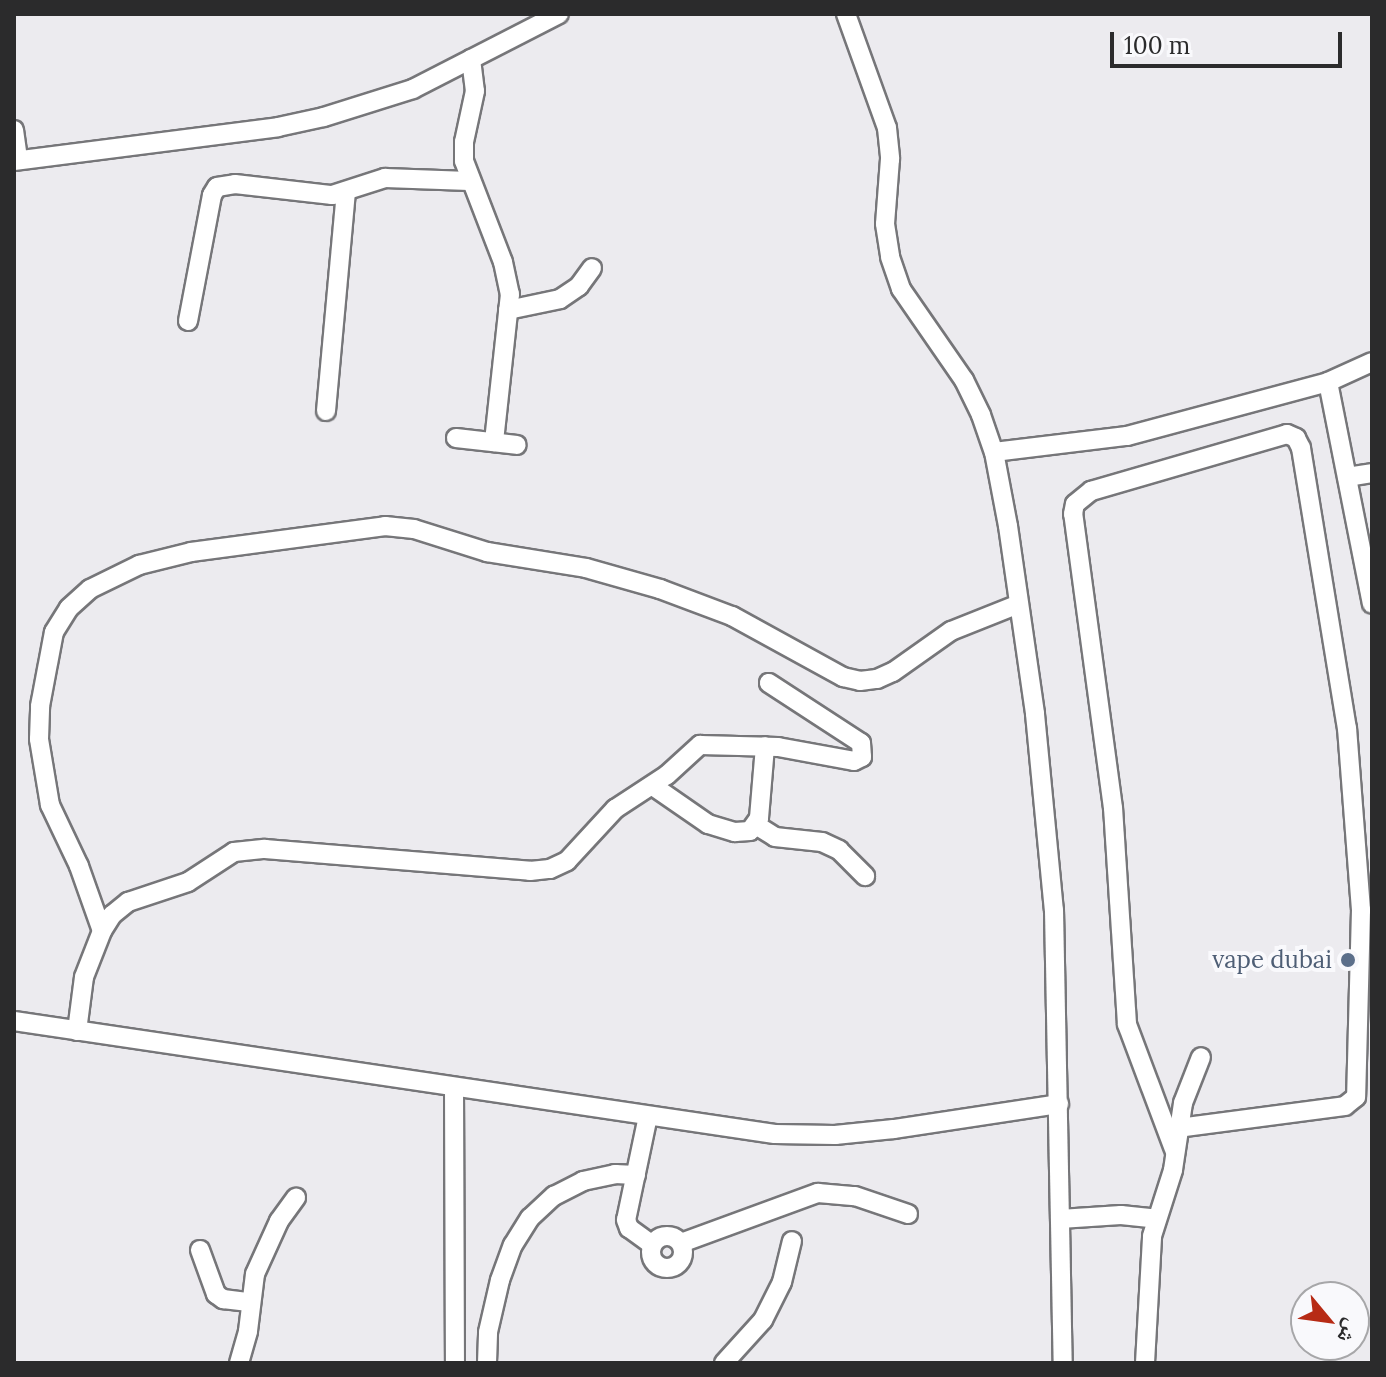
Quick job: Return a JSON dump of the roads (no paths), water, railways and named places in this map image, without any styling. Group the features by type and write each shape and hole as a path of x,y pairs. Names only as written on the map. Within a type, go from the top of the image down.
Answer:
{"street":[{"path":"14,130 16,160 278,127 339,113 413,89 559,14"},
{"path":"846,14 887,128 890,159 885,224 890,257 907,298 964,380 994,452 1019,604 1046,812 1058,1009 1063,1363"},
{"path":"471,59 475,91 464,142 469,181 508,277 508,310 494,442"},
{"path":"188,321 212,195 217,187 225,183 317,195 346,192 385,178 469,181"},
{"path":"326,411 346,192"},
{"path":"508,310 560,299 579,286 592,268"},
{"path":"994,452 1127,436 1328,382 1372,362"},
{"path":"1328,382 1372,604"},
{"path":"1175,1152 1127,1024 1113,808 1073,514 1082,496 1103,487 1287,434 1296,438 1301,448 1347,728 1361,910 1356,1097 1345,1106 1178,1128"},
{"path":"456,438 517,445"},
{"path":"1347,477 1372,473"},
{"path":"102,931 79,866 50,805 39,739 40,706 46,659 54,632 69,608 90,589 139,565 191,552 385,526 414,529 487,552 586,568 660,589 732,616 843,677 860,681 877,679 893,672 951,631 1019,604"},
{"path":"77,1031 84,977 102,931 119,908 128,902 188,882 234,852 249,849 530,871 550,869 567,861 615,809 653,786 700,745 765,746 810,751 854,761 864,752 861,743 769,683"},
{"path":"756,825 765,746"},
{"path":"653,786 721,829 743,833 756,825"},
{"path":"756,825 775,837 831,846 853,862 865,876"},
{"path":"14,1021 775,1134 835,1135 1059,1104"},
{"path":"1145,1363 1149,1254 1173,1170 1178,1128 1201,1057"},
{"path":"454,1087 455,1363"},
{"path":"648,1116 627,1225 652,1245 653,1261 668,1269 682,1260 681,1243"},
{"path":"487,1363 488,1332 500,1280 513,1245 530,1218 554,1196 583,1181 615,1174 636,1175"},
{"path":"652,1245 666,1235 681,1243 818,1193 855,1196 908,1214"},
{"path":"239,1363 248,1331 249,1302 265,1247 296,1198"},
{"path":"1060,1219 1121,1215 1157,1219"},
{"path":"724,1363 763,1320 782,1282 792,1241"},
{"path":"200,1250 216,1294 223,1299 249,1302"}],"place":[{"name":"vape dubai","path":"1348,960"}]}
